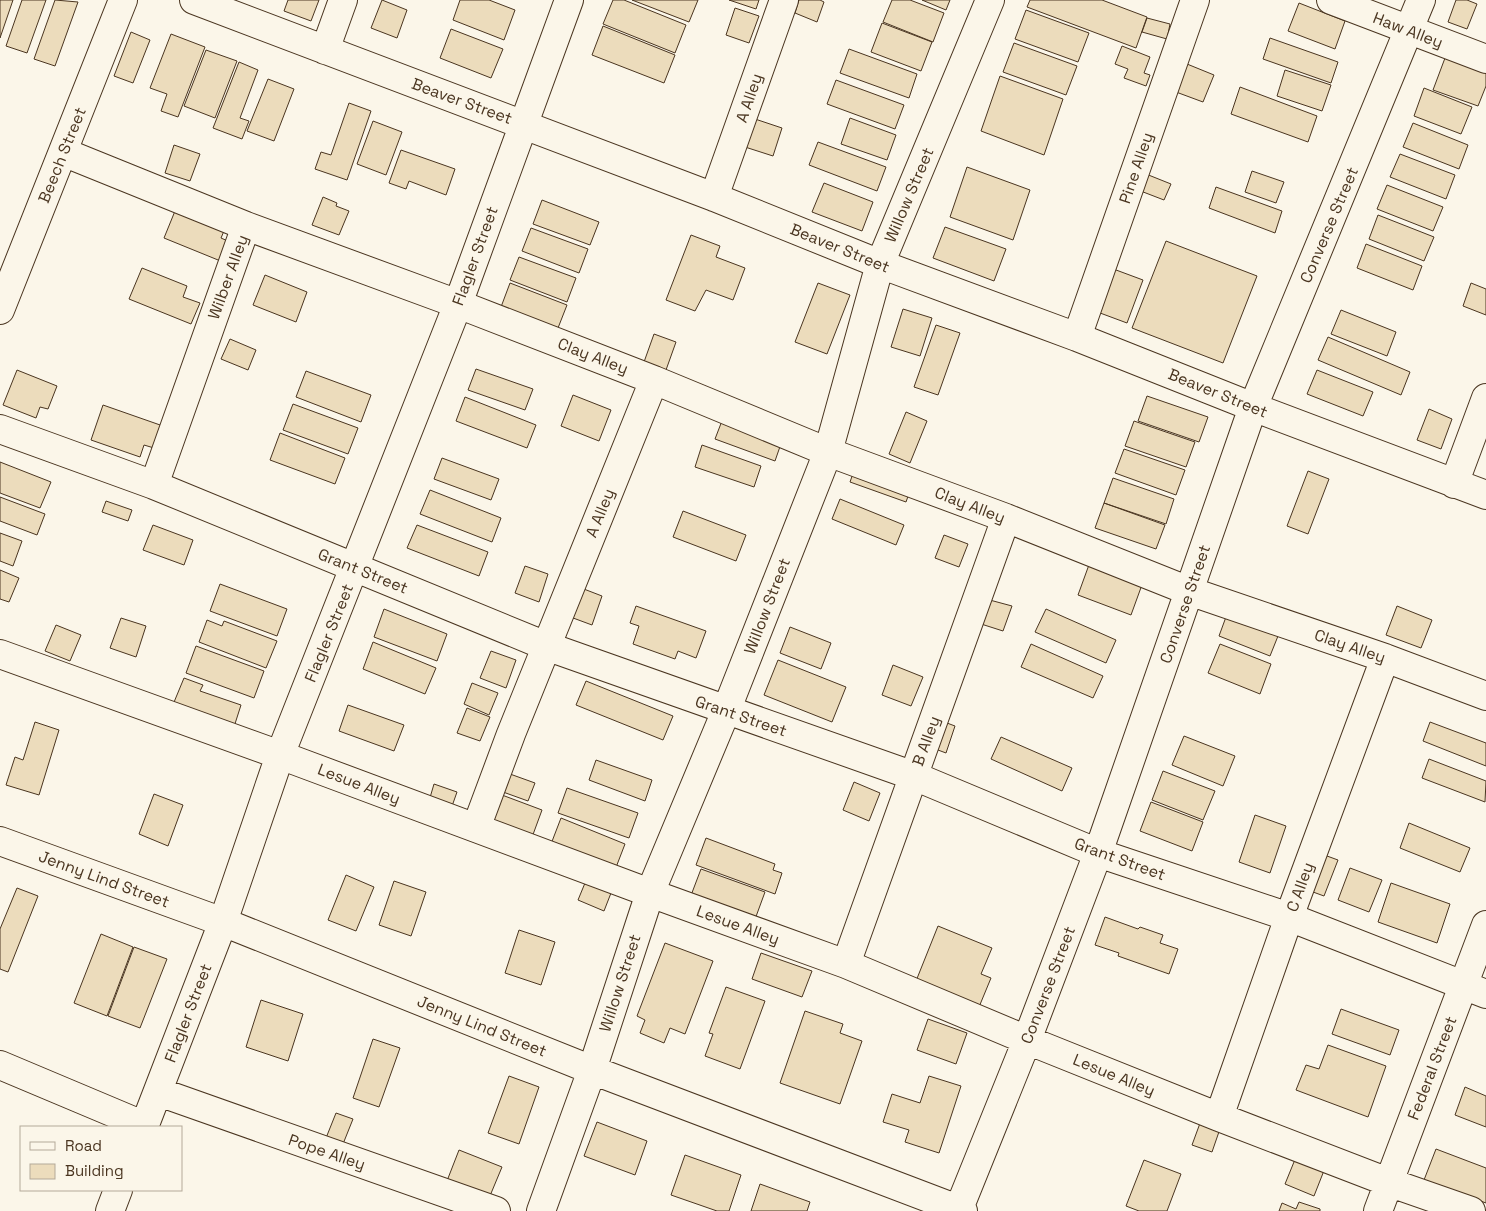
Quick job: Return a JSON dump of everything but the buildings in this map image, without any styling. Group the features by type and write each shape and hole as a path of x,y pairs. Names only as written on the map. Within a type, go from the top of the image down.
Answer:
{"street":[{"name":"Beech Street","path":"0,310 123,0"},
{"name":"Beaver Street","path":"194,0 714,197 880,264 1077,337 1252,407 1486,495"},
{"path":"325,50 343,0"},
{"name":"Flagler Street","path":"145,1126 223,922 280,754 458,304 569,0"},
{"name":"A Alley","path":"714,197 784,0"},
{"name":"Willow Street","path":"541,1211 592,1070 650,894 726,711 828,452 880,264 990,0"},
{"name":"Pine Alley","path":"1077,337 1195,0"},
{"name":"Haw Alley","path":"1330,0 1486,59"},
{"name":"Converse Street","path":"960,1210 1098,853 1252,407 1422,0"},
{"path":"63,152 246,226"},
{"name":"Wilber Alley","path":"154,484 246,226 458,304"},
{"name":"Clay Alley","path":"458,304 654,380 828,452 1006,518 1189,591 1385,658 1486,696"},
{"name":"A Alley","path":"476,828 546,646 654,380"},
{"path":"1454,484 1486,398"},
{"name":"Grant Street","path":"0,429 154,484 546,646 914,776 1098,853 1289,917 1475,990"},
{"name":"B Alley","path":"846,964 1006,518"},
{"name":"Lesue Alley","path":"0,654 280,754 650,894 846,964 1027,1040 1219,1117 1388,1182 1471,1211"},
{"name":"C Alley","path":"1219,1117 1289,917 1385,658"},
{"name":"Jenny Lind Street","path":"0,841 223,922 592,1070 960,1210"},
{"name":"Federal Street","path":"1378,1211 1388,1182 1475,990 1486,925"},
{"path":"0,1064 143,1126"},
{"name":"Pope Alley","path":"159,1092 496,1211"},
{"path":"110,1211 118,1191"}]}
